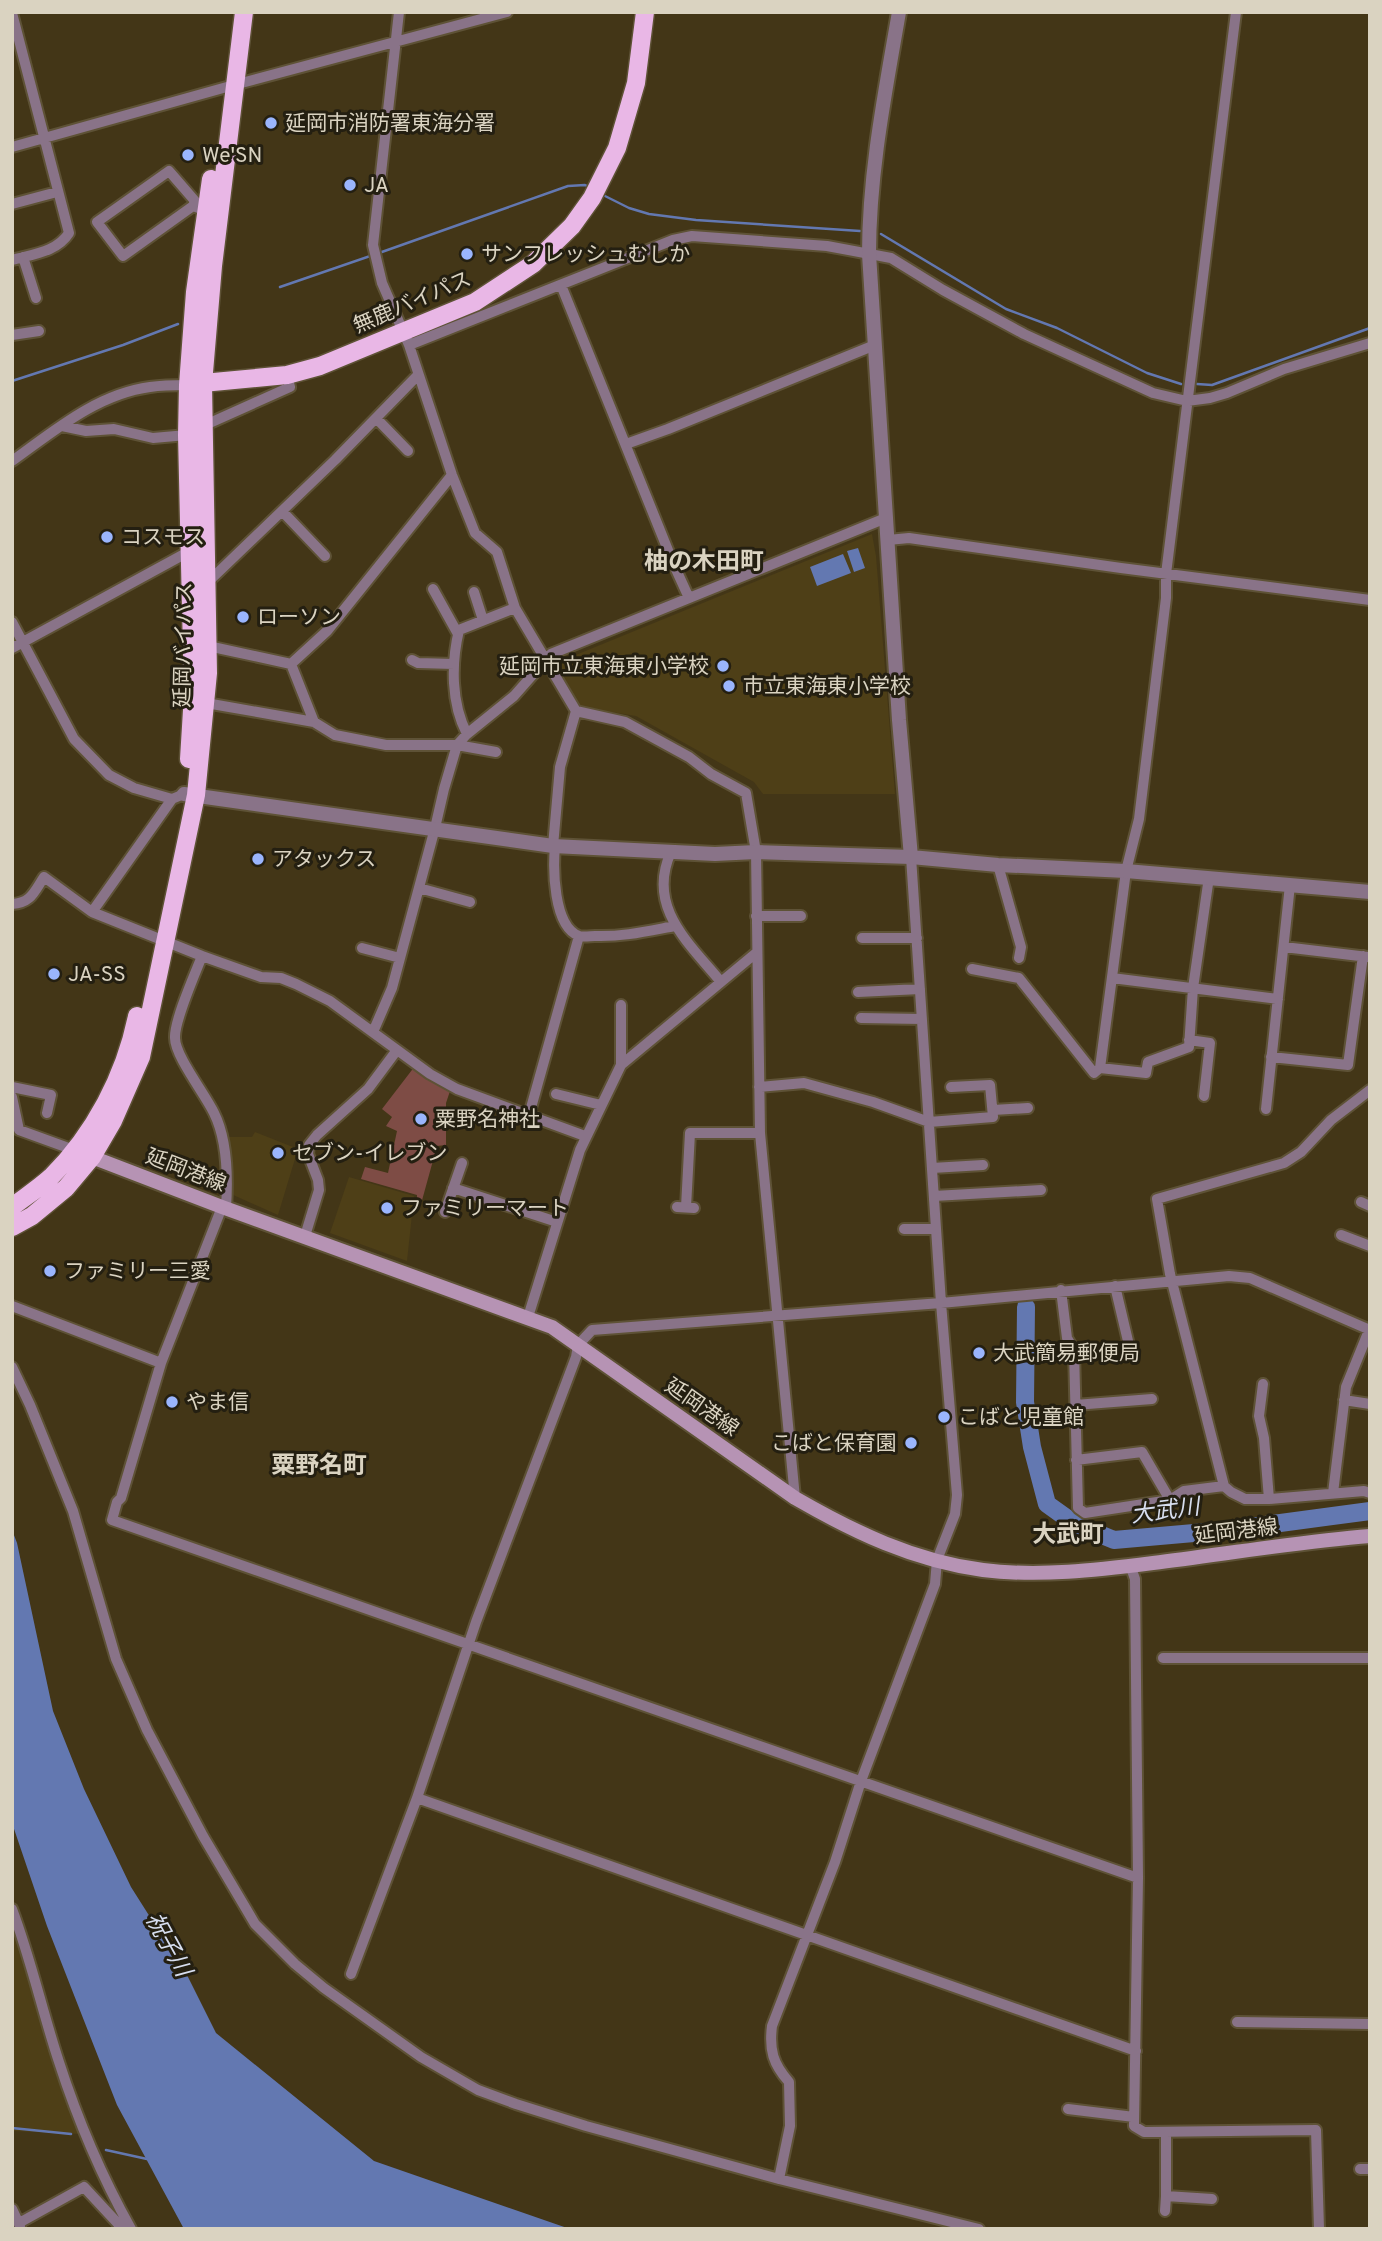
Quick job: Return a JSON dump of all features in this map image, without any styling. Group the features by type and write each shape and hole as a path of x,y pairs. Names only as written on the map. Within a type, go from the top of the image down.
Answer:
{"highway":[{"name":"延岡バイパス","path":"184,796 193,694 187,435 213,266 233,12"},
{"name":"延岡バイパス","path":"12,1227 32,1216 66,1188 122,1069 159,938 184,796 206,703 208,646 203,426 195,384 195,292 200,209 244,12"},
{"name":"無鹿バイパス","path":"195,384 287,375 405,338 475,302 533,264 572,226 592,198 617,148 636,83 645,12"},
{"name":"延岡バイパス","path":"12,1207 83,1153"}],"main road":[{"name":"延岡港線","path":"83,1153 552,1326 795,1499 882,1544 982,1570 1060,1573 1370,1536"}],"street":[{"path":"399,12 374,248 382,283 405,338 475,533 497,552 515,608 576,711 560,766 554,846 554,876 560,911 568,925 579,936 631,936 675,926"},
{"path":"12,147 507,12"},
{"path":"779,2179 790,2126 789,2082 779,2071 770,2044 772,2026 835,1862 861,1781 935,1584 937,1560 955,1514 957,1495 941,1303 869,254 869,217 875,154 899,12"},
{"path":"972,969 1019,978 1094,1073 1100,1068 1126,870 1139,819 1166,598 1166,574 1236,12"},
{"path":"12,13 69,233 64,242 52,249 18,258 36,298"},
{"path":"169,171 200,209 123,256 97,222 169,171"},
{"path":"12,204 57,192"},
{"path":"405,338 561,285 673,240 692,236 827,246 891,258 1024,334 1153,393 1187,401 1227,393 1284,369 1370,343"},
{"path":"561,285 689,597"},
{"path":"12,335 39,331"},
{"path":"626,444 875,345"},
{"path":"207,583 418,374"},
{"path":"62,426 86,431 114,429 153,439 187,435 290,387 287,375"},
{"path":"12,461 88,408 116,396 148,387 195,384"},
{"path":"376,418 408,451"},
{"path":"291,664 327,631 452,475"},
{"path":"282,511 325,556"},
{"path":"373,1032 392,988 457,746 467,734 514,696 551,654 886,518"},
{"path":"888,540 909,538 1370,600"},
{"path":"12,648 190,551"},
{"path":"433,589 458,634"},
{"path":"474,592 483,620"},
{"path":"467,734 459,720 454,664 459,630 515,608"},
{"path":"12,622 75,739 109,775 134,789 554,846 715,854 755,852 911,857 1126,870 1370,892"},
{"path":"208,646 291,664"},
{"path":"412,660 418,663 454,664"},
{"path":"291,664 314,722"},
{"path":"206,703 314,722 335,735 386,745 457,746 496,752"},
{"path":"576,711 625,722 690,757 711,774 746,793 755,852 760,1132 795,1499"},
{"path":"92,912 184,796"},
{"path":"671,852 664,874 664,897 669,916 721,982"},
{"path":"998,864 1021,947 1019,958"},
{"path":"12,904 24,903 44,877 92,912 261,977 281,978 330,1001 430,1074 457,1089 585,1136"},
{"path":"1100,1068 1146,1073 1148,1062 1189,1047 1193,988 1209,877"},
{"path":"1266,1109 1290,885"},
{"path":"419,888 470,902"},
{"path":"756,916 800,916"},
{"path":"529,1115 579,936"},
{"path":"862,938 917,938"},
{"path":"1271,1057 1348,1065 1366,956 1283,947"},
{"path":"362,948 400,958"},
{"path":"528,1317 585,1136 621,1065 756,953"},
{"path":"202,956 178,1021 175,1039 182,1058 216,1116 222,1135 228,1190 224,1207 161,1363 112,1520 1138,1878"},
{"path":"1112,978 1278,999"},
{"path":"858,992 920,989"},
{"path":"621,1005 621,1065"},
{"path":"861,1018 922,1018"},
{"path":"1189,1040 1210,1043 1204,1096"},
{"path":"305,1236 319,1190 308,1154 309,1145 368,1088 397,1050"},
{"path":"759,1087 804,1083 873,1102 929,1122 993,1117 990,1086 951,1087"},
{"path":"12,1087 51,1095 47,1113"},
{"path":"1370,1090 1331,1120 1301,1152 1283,1163 1157,1199 1172,1281 1224,1486 1245,1499 1364,1491 1370,1493"},
{"path":"556,1094 601,1105"},
{"path":"12,1097 16,1129 83,1153"},
{"path":"993,1110 1028,1108"},
{"path":"686,1207 690,1133 760,1132"},
{"path":"445,1212 462,1163"},
{"path":"932,1168 983,1165"},
{"path":"453,1188 557,1222"},
{"path":"934,1196 1041,1190"},
{"path":"904,1229 936,1229"},
{"path":"1340,1235 1370,1246"},
{"path":"352,1975 417,1798 468,1645 576,1357 578,1345 592,1330 941,1303 1229,1276 1250,1278 1369,1329 1346,1387 1333,1493"},
{"path":"1115,1286 1128,1341"},
{"path":"1061,1290 1067,1338 1074,1350 1078,1508 1085,1513 1170,1500 1184,1491 1224,1486"},
{"path":"12,1306 161,1363"},
{"path":"12,1367 73,1511 116,1659 142,1718 203,1836 255,1924 295,1964 421,2057 478,2090 586,2126 779,2179 979,2229"},
{"path":"1263,1384 1259,1416 1264,1438 1269,1499"},
{"path":"1075,1405 1152,1399"},
{"path":"1344,1399 1370,1404"},
{"path":"1076,1460 1142,1452 1170,1500"},
{"path":"1130,1566 1135,1578 1138,1878 1134,2126 1144,2132 1316,2130 1319,2229"},
{"path":"1163,1658 1370,1658"},
{"path":"417,1798 1136,2051"},
{"path":"12,1909 60,2064 96,2164 131,2229"},
{"path":"1237,2022 1370,2024"},
{"path":"1068,2109 1134,2117"},
{"path":"1165,2211 1166,2132"},
{"path":"12,2209 20,2226 84,2187 123,2229"},
{"path":"1166,2196 1212,2199"}],"shaded area":[{"name":"延岡市立東海東小学校","path":"872,534 895,794 763,794 754,782 636,716 579,707 560,672 561,661"},
{"path":"415,1066 451,1088 446,1103 446,1145 437,1146 421,1204 417,1203 417,1195 361,1179 365,1167 388,1173 397,1131 386,1126 392,1117 382,1109"},
{"path":"255,1132 298,1149 278,1215 231,1194 227,1137 252,1137"},
{"path":"349,1177 414,1196 407,1261 330,1233"},
{"path":"12,1923 81,2134 12,2131"}],"water":[{"path":"858,548 865,568 854,572 847,551"},
{"path":"843,554 851,573 817,586 810,567"},
{"path":"12,1530 53,1711 84,1789 131,1887 188,1977 216,2033 374,2161 570,2229 184,2229 117,2105 47,1926 12,1823"}],"waterway":[{"path":"379,253 568,186 585,185 591,188"},
{"path":"603,195 649,214 696,220 860,231"},
{"path":"881,234 1006,309 1057,328 1147,373 1181,384"},
{"path":"280,287 373,255"},
{"path":"12,381 178,324"},
{"path":"1197,384 1212,385 1370,328"},
{"name":"大武川","path":"1026,1307 1025,1402 1032,1447 1047,1504 1075,1524 1114,1540 1228,1530 1370,1511"},
{"path":"12,2128 71,2134"},
{"path":"106,2150 147,2159"}],"place":[{"name":"延岡市消防署東海分署","path":"271,123"},
{"name":"We'SN","path":"188,155"},
{"name":"JA","path":"350,185"},
{"name":"サンフレッシュむしか","path":"467,254"},
{"name":"コスモス","path":"107,537"},
{"name":"ローソン","path":"243,617"},
{"name":"延岡市立東海東小学校","path":"723,666"},
{"name":"市立東海東小学校","path":"729,686"},
{"name":"アタックス","path":"258,859"},
{"name":"JA-SS","path":"54,974"},
{"name":"粟野名神社","path":"421,1119"},
{"name":"セブン-イレブン","path":"278,1153"},
{"name":"ファミリーマート","path":"387,1208"},
{"name":"ファミリー三愛","path":"50,1271"},
{"name":"大武簡易郵便局","path":"979,1353"},
{"name":"やま信","path":"172,1402"},
{"name":"こばと児童館","path":"944,1417"},
{"name":"こばと保育園","path":"911,1443"}],"district":[{"name":"柚の木田町","path":"704,561"},
{"name":"粟野名町","path":"319,1465"},
{"name":"大武町","path":"1068,1534"}],"water label":[{"name":"祝子川","path":"169,1944"}]}
